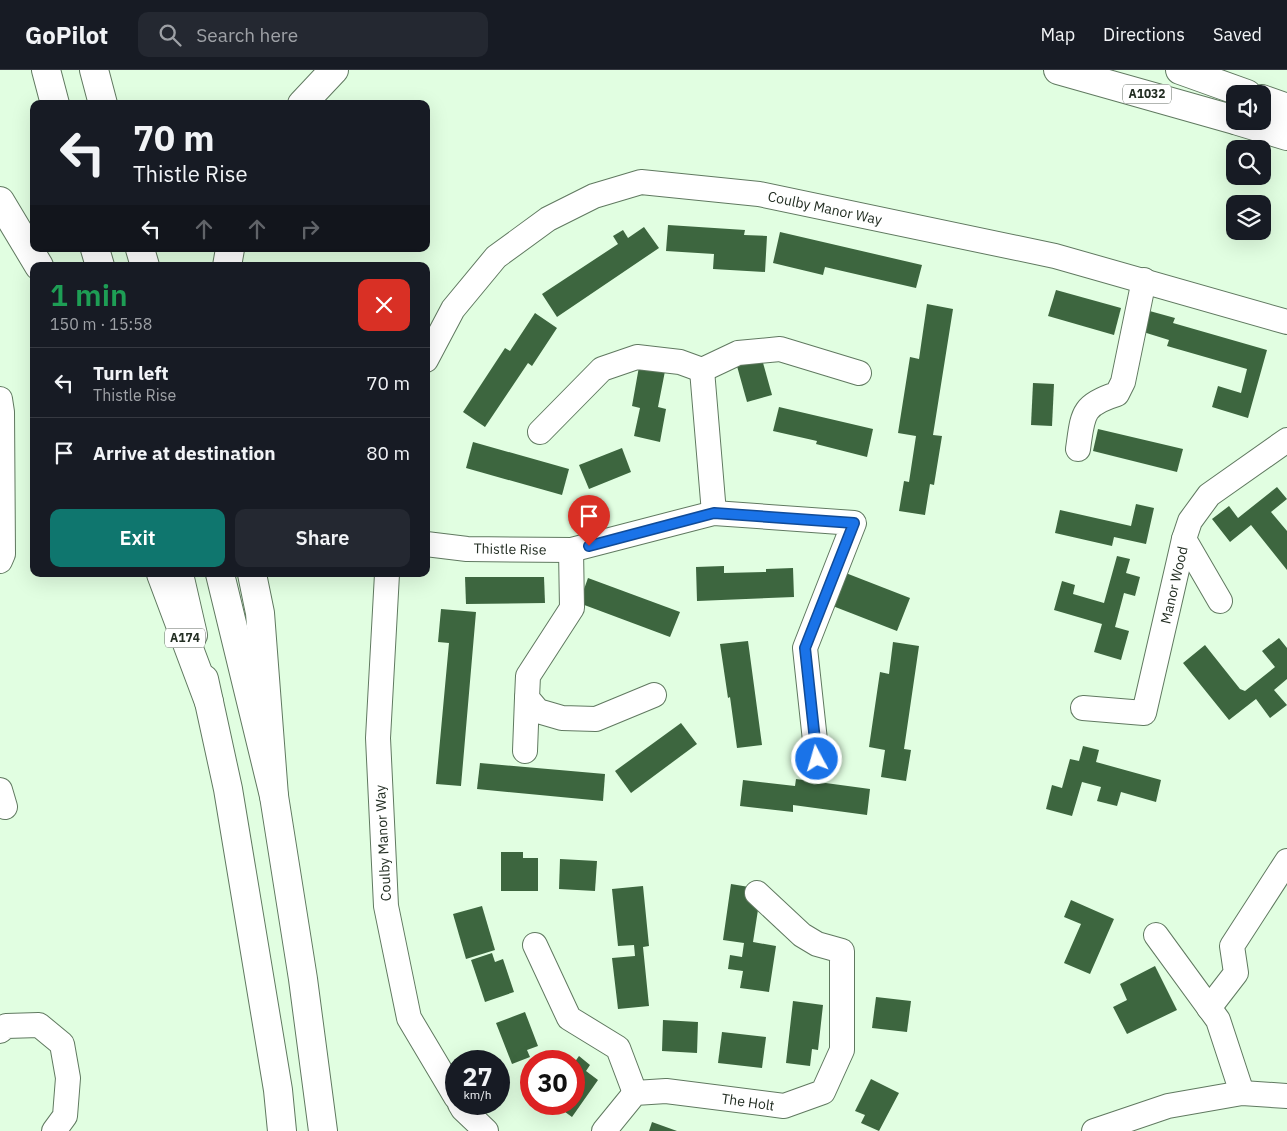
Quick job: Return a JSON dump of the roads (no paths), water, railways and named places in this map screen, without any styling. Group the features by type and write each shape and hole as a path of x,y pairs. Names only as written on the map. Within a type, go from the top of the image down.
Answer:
{"main road":[{"path":"46,70 54,100"},
{"path":"94,70 102,100"},
{"path":"306,100 334,70"},
{"name":"A1032","path":"1058,70 1226,118"},
{"path":"1180,70 1226,86"},
{"path":"1271,102 1287,108"},
{"name":"A1032","path":"1267,130 1287,136"},
{"path":"0,202 30,251"},
{"name":"A174","path":"162,577 209,702"},
{"path":"180,577 232,809 278,1090 282,1131"},
{"path":"221,577 274,796"},
{"path":"253,577 260,613 274,796 303,979 323,1131"}],"street":[{"name":"Coulby Manor Way","path":"430,352 453,309 496,257 548,219 594,196 641,182 758,194 1055,256 1287,322"},
{"path":"1078,448 1082,416 1088,408 1103,398 1117,394 1123,382 1144,280"},
{"path":"540,432 602,369 637,357 680,362 702,370 738,354 780,349 859,373"},
{"path":"702,370 714,513"},
{"path":"0,399 2,412 3,554 0,561"},
{"name":"Manor Wood","path":"1083,708 1144,714 1184,539 1190,521 1209,495 1287,441"},
{"name":"Thistle Rise","path":"430,544 467,549 571,550 714,513 854,523 805,648 817,759"},
{"path":"1184,539 1220,601"},
{"path":"524,751 528,676 572,608 571,550"},
{"name":"Coulby Manor Way","path":"387,577 378,738 386,906 409,1018 445,1079"},
{"path":"527,698 538,711 562,718 596,720 654,695"},
{"path":"1210,1008 1236,973 1232,946 1287,861"},
{"name":"The Holt","path":"635,1093 666,1091 784,1106 823,1092 842,1050 842,951 817,944 802,935 757,893"},
{"path":"1156,935 1218,1020 1242,1093"},
{"path":"535,945 569,1018 618,1048 635,1093 604,1131"},
{"path":"0,1031 6,1026 39,1025 62,1044 68,1078 65,1116 54,1131"},
{"path":"1094,1131 1168,1106 1242,1093 1287,1096"},
{"path":"470,1115 486,1131"}]}
